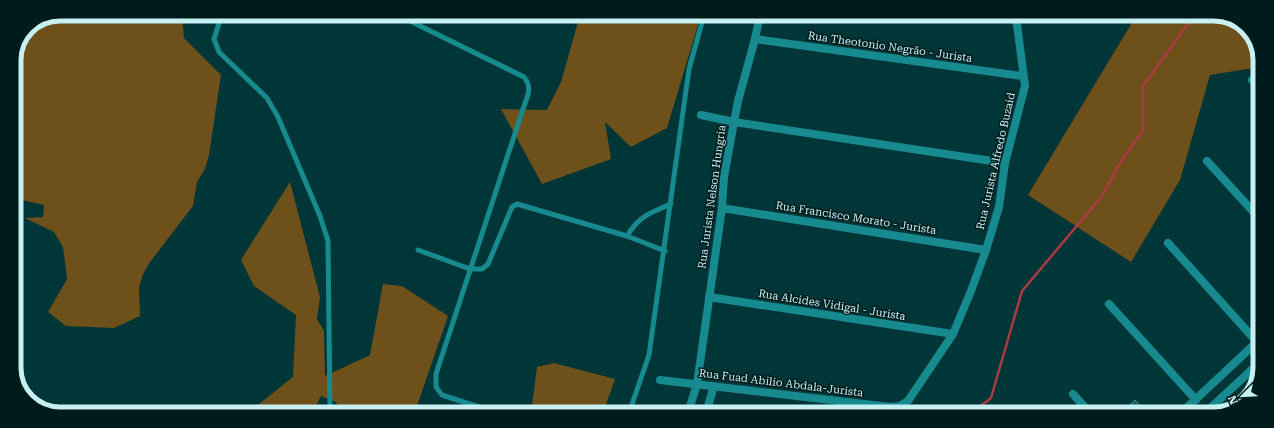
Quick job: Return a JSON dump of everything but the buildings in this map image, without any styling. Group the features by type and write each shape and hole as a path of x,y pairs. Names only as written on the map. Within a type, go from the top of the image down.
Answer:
{"street":[{"name":"Rua Jurista Nelson Hungria","path":"690,407 697,384 708,297 722,208 724,177 734,122 759,21"},
{"name":"Rua Jurista Alfredo Buzaid","path":"900,406 908,401 953,334 986,250 999,207 1005,163 1025,86 1022,76 1016,21"},
{"name":"Rua Theotonio Negrão - Jurista","path":"755,39 1022,76"},
{"path":"701,115 734,122 1005,163"},
{"path":"1207,160 1253,211"},
{"name":"Rua Francisco Morato - Jurista","path":"722,208 986,250"},
{"path":"1168,243 1253,336"},
{"name":"Rua Alcides Vidigal - Jurista","path":"708,297 953,334"},
{"path":"1108,304 1196,400"},
{"path":"1188,407 1253,347"},
{"path":"1212,407 1253,369"},
{"name":"Rua Fuad Abilio Abdala-Jurista","path":"660,380 890,407 900,406"},
{"path":"708,407 714,386"},
{"path":"1073,394 1085,407"}],"lane":[{"path":"220,21 214,39 219,52 267,98 278,117 320,216 328,241 330,407"},
{"path":"410,21 524,77 528,82 529,88 524,109 436,374 436,387 442,395 479,407"},
{"path":"630,407 649,355 690,69 702,21"},
{"path":"418,250 470,268 482,269 488,264 512,207 517,204 627,236 665,251"},
{"path":"627,236 637,221 648,214 671,204"}],"shaded area":[{"path":"60,21 183,21 184,38 221,75 209,155 205,169 197,182 193,206 150,262 143,274 139,288 140,316 114,328 66,326 48,312 67,279 63,247 54,232 25,218 43,217 44,205 22,200 21,60 24,45 32,32 45,24"},
{"path":"578,21 699,21 667,128 631,147 605,122 611,159 542,184 501,109 547,110 561,82"},
{"path":"1133,21 1219,21 1236,28 1246,38 1252,52 1253,68 1210,75 1180,180 1131,262 1028,195"},
{"path":"290,182 320,297 317,319 324,331 325,376 370,355 383,284 402,286 448,316 417,407 338,407 336,402 321,396 316,407 255,407 293,377 296,315 254,286 241,260"},
{"path":"554,363 615,379 605,407 532,407 537,367"}],"waterway":[{"path":"979,407 991,398 1022,291 1102,196 1120,163 1143,130 1143,86 1190,21"}]}
